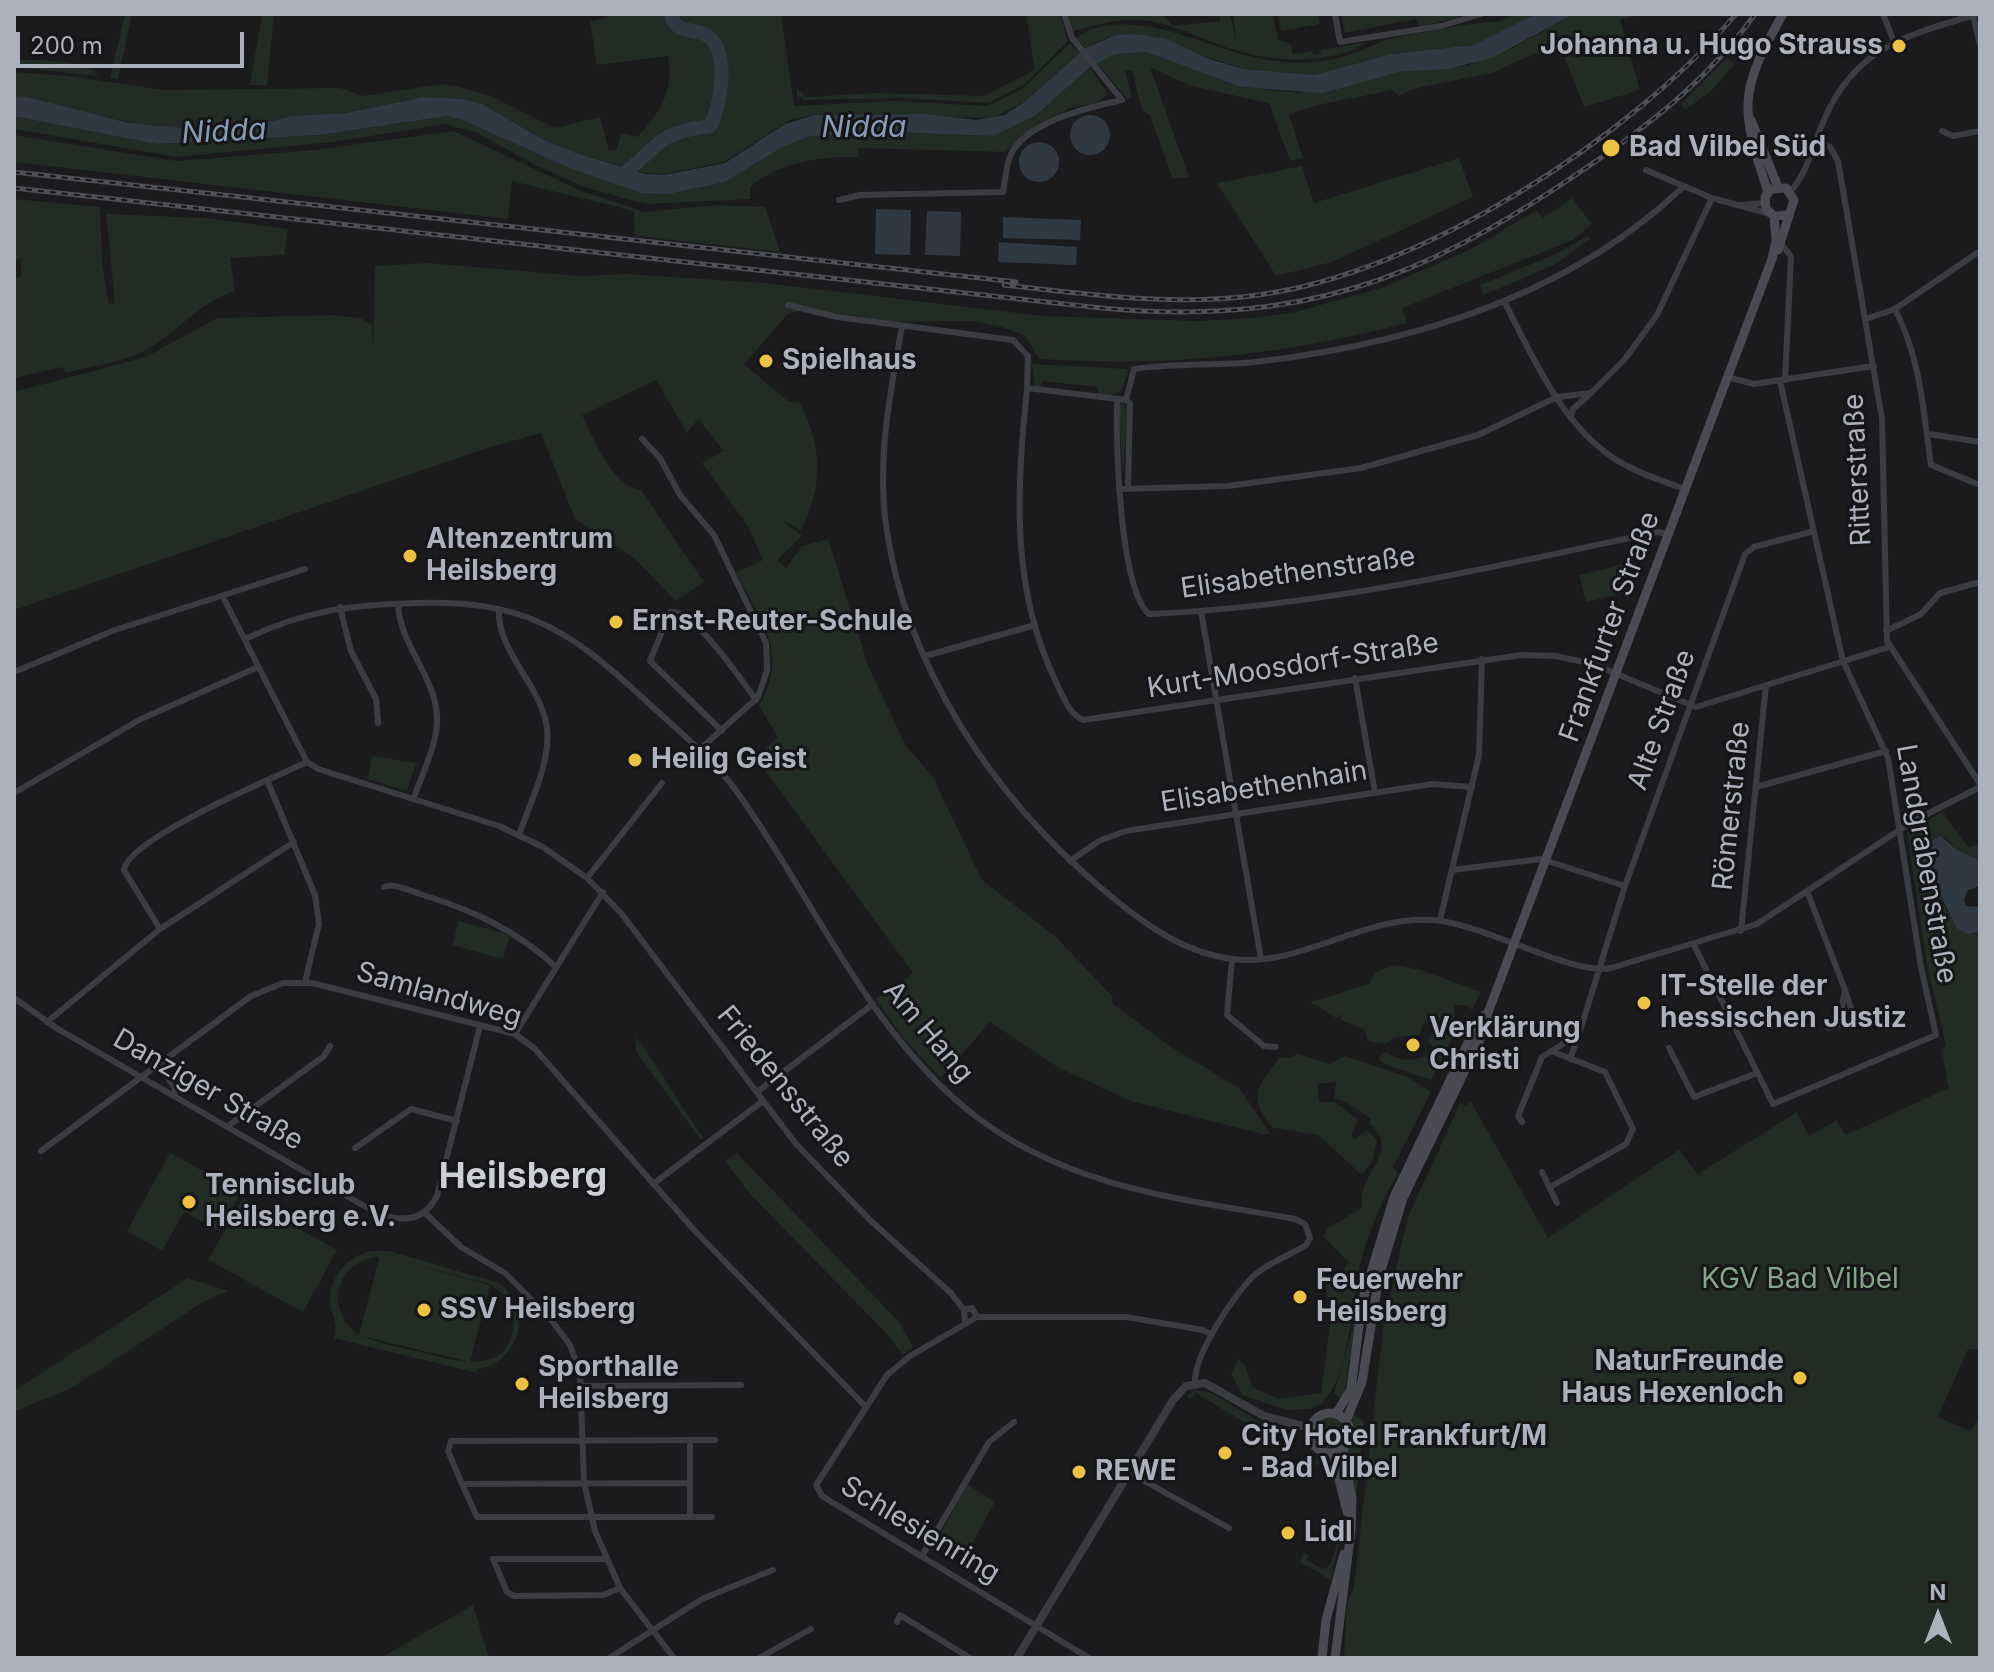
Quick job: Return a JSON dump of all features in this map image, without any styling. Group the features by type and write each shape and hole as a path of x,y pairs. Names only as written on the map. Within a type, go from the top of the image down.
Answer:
{"main road":[{"path":"1783,14 1751,74 1747,109 1749,135 1768,192 1764,203 1772,215 1787,215"},
{"path":"1747,109 1778,187 1790,192"},
{"path":"1768,192 1778,187"},
{"name":"Frankfurter Straße","path":"1772,259 1781,243 1787,215 1794,203 1790,192"},
{"name":"Frankfurter Straße","path":"1335,1658 1352,1521 1351,1489 1343,1449 1350,1432 1346,1421 1362,1382 1379,1277 1403,1198 1486,1027 1489,1010 1517,943 1772,259 1776,241 1772,215"},
{"name":"Frankfurter Straße","path":"1336,1414 1351,1389 1362,1302 1394,1197 1477,1024 1489,1010"},
{"path":"1343,1449 1333,1453 1317,1448 1311,1428 1321,1416 1336,1414 1346,1421"},
{"path":"1322,1658 1326,1620 1347,1531 1347,1504 1333,1453"}],"street":[{"path":"839,200 860,195 1003,192 1011,153 1024,139 1068,114 1122,100 1067,29 1064,14"},
{"path":"1335,14 1340,42 1441,26 1481,14"},
{"path":"1883,14 1894,42"},
{"path":"1975,15 1980,45"},
{"name":"Frankfurter Straße","path":"1790,192 1806,169 1844,81 1867,58 1894,42 1975,15"},
{"path":"1942,131 1956,136 1980,131"},
{"name":"Ritterstraße","path":"1816,141 1833,149 1838,161 1874,366 1883,430 1886,631 1889,647 1980,785"},
{"path":"1646,170 1682,188 1772,215"},
{"path":"1126,400 1131,371 1255,362 1329,350 1433,325 1504,301 1600,255 1682,188"},
{"path":"1571,416 1573,409 1625,359 1657,315 1712,198"},
{"path":"1734,205 1764,203"},
{"name":"Landgrabenstraße","path":"1757,1073 1773,1104 1936,1035 1921,967 1886,751 1843,661 1782,380 1791,257 1781,243"},
{"path":"1866,319 1895,309 1980,251"},
{"path":"1504,301 1557,397 1571,416 1613,458 1685,489"},
{"name":"Kurt-Moosdorf-Straße","path":"788,305 826,315 1016,341 1029,360 1018,509 1023,571 1035,625 1056,680 1070,710 1080,719 1091,721 1482,659 1548,655 1593,664 1691,705"},
{"path":"1895,309 1915,363 1929,434 1930,462 1980,485"},
{"path":"902,327 886,420 884,511 895,572 925,656 953,712 998,781 1070,861 1161,933 1202,953 1232,959 1261,959 1381,923 1440,920 1597,970 1741,931 1900,831 1980,785"},
{"path":"1727,377 1751,384 1874,366"},
{"path":"1027,388 1130,403 1128,488"},
{"path":"1119,489 1253,484 1373,465 1478,435 1557,397 1591,393"},
{"name":"Elisabethenstraße","path":"1117,399 1119,489 1131,566 1144,610 1149,614 1282,602 1490,567 1657,532 1668,534"},
{"path":"1929,434 1980,442"},
{"path":"642,439 660,458 680,495 714,535 764,637 767,670 756,700 699,750"},
{"name":"Alte Straße","path":"1570,1059 1595,990 1597,970 1625,886 1748,550 1814,531"},
{"path":"14,672 115,630 305,569"},
{"path":"1886,631 1921,614 1940,593 1980,582"},
{"path":"160,929 126,875 126,861 177,825 307,762 223,597"},
{"path":"398,604 401,630 430,690 437,716 414,798"},
{"name":"Am Hang","path":"245,639 295,617 340,607 461,604 499,609 539,621 586,647 699,750 738,793 873,1004 918,1063 942,1087 997,1131 1041,1157 1121,1188 1295,1219 1305,1224 1310,1238 1306,1245 1249,1281 1212,1335"},
{"path":"340,607 351,651 376,699 378,723"},
{"path":"499,609 499,626 542,709 548,731 544,757 519,835"},
{"path":"1201,611 1261,959"},
{"path":"722,731 650,661 670,612 681,613 719,650 756,700"},
{"path":"925,656 1035,625"},
{"path":"1691,705 1889,647"},
{"path":"1440,920 1472,787 1482,723 1482,659"},
{"path":"14,793 148,715 258,667"},
{"path":"1355,678 1375,793"},
{"name":"Römerstraße","path":"1741,931 1766,685"},
{"path":"1756,787 1886,751"},
{"name":"Friedensstraße","path":"307,762 318,769 519,835 587,878 603,892 796,1144 843,1193 951,1293 964,1310"},
{"path":"267,780 312,884 318,918 305,982"},
{"path":"587,878 662,783"},
{"name":"Elisabethenhain","path":"1070,861 1117,834 1437,783 1472,787"},
{"path":"47,1022 160,929 294,842"},
{"path":"1452,870 1548,860 1625,886"},
{"path":"384,887 391,885 406,889 495,921 526,940 556,967"},
{"path":"1807,891 1845,990 1855,1020 1828,1028 1827,1023 1843,1007 1845,990"},
{"path":"515,1034 603,892"},
{"path":"1669,1048 1694,1097 1757,1073 1694,945"},
{"path":"1232,959 1227,1015 1264,1046 1276,1047"},
{"name":"Samlandweg","path":"41,1151 259,992 283,983 305,982 515,1034 535,1049 653,1184 865,1406"},
{"name":"Danziger Straße","path":"14,998 47,1022 378,1214 399,1220 424,1212"},
{"path":"757,1092 873,1004"},
{"path":"480,1026 439,1191 424,1212 469,1253 497,1266 539,1307 570,1345 579,1365 584,1482 590,1517 605,1559 620,1588 674,1658"},
{"path":"1522,1122 1518,1116 1542,1057 1579,1034"},
{"path":"227,1127 324,1056 330,1046"},
{"path":"1550,1187 1626,1144 1633,1129 1605,1072 1551,1051"},
{"path":"158,1064 175,1088 174,1096"},
{"path":"653,1184 763,1101"},
{"path":"355,1148 411,1109 457,1121"},
{"path":"1542,1172 1557,1203"},
{"name":"Schlesienring","path":"964,1310 972,1308 977,1317"},
{"path":"964,1310 965,1322"},
{"name":"Schlesienring","path":"977,1317 1126,1317 1203,1330 1212,1335"},
{"name":"Schlesienring","path":"977,1317 895,1367 865,1406 816,1490 1089,1658"},
{"path":"1017,1658 1178,1394 1195,1382 1199,1361 1212,1335"},
{"path":"1195,1382 1212,1386 1264,1416 1311,1428"},
{"path":"581,1386 741,1385"},
{"path":"922,1556 989,1442 1014,1422"},
{"path":"690,1440 690,1517"},
{"path":"712,1517 477,1517 448,1451 451,1441 715,1440"},
{"path":"1130,1473 1229,1528"},
{"path":"462,1484 690,1483"},
{"path":"605,1559 493,1559 506,1590 514,1596 603,1595 620,1588"},
{"path":"609,1658 702,1599 773,1570"},
{"path":"897,1622 900,1615 970,1658"},
{"path":"759,1658 811,1629"}],"green space":[{"path":"125,14 132,14 118,79 110,78"},
{"path":"262,14 274,14 267,85 250,85"},
{"path":"618,14 781,14 794,106 895,101 987,106 1022,89 1070,43 1079,53 1027,100 993,118 815,115 790,120 724,162 665,174 645,173 576,153 542,139 482,104 463,99 424,97 346,113 291,116 274,121 224,122 189,129 145,126 14,96 14,72 68,76 164,90 340,88 364,96 441,84 491,96 555,128 600,117 609,151 617,149 621,133 637,137 645,128 664,100 669,79 668,56 597,65 590,22"},
{"path":"1026,14 1060,14 1068,41 1025,84 989,103 903,98 805,100 797,96 797,88 806,97 876,93 984,96 1035,70"},
{"path":"1067,14 1162,14 1173,26 1220,21 1219,14 1230,14 1236,41 1233,14 1273,14 1278,40 1291,44 1293,54 1312,51 1314,55 1321,54 1320,50 1368,42 1352,50 1317,59 1279,59 1242,52 1149,21 1112,22 1071,32"},
{"path":"1277,14 1318,14 1320,24 1281,31"},
{"path":"1342,14 1457,14 1459,17 1420,27 1416,19 1345,33"},
{"path":"1517,14 1536,14 1473,45 1391,54 1315,75 1244,69 1136,34 1106,38 1085,48 1076,38 1097,28 1120,24 1145,26 1268,60 1313,62 1347,56 1386,40 1500,21"},
{"path":"1574,14 1642,14 1620,20 1640,90 1584,107 1559,43 1491,73 1413,89 1399,96 1392,90 1297,111 1289,115 1303,158 1290,161 1269,103 1191,86 1150,67 1189,177 1173,179 1150,116 1142,110 1132,70 1125,71 1132,96 1128,100 1096,62 1115,54 1146,52 1241,87 1298,93 1398,72 1466,66 1511,49"},
{"path":"1727,58 1735,64 1711,91 1685,110 1681,104"},
{"path":"14,60 71,63 100,76 14,67"},
{"path":"1090,67 1108,94 1096,103 1070,108 1005,152 858,148 859,157 801,162 761,178 750,187 750,199 648,204 630,200 582,186 537,166 478,133 445,124 333,142 177,157 14,129 14,116 24,116 157,144 320,135 447,116 463,120 569,168 642,192 669,194 725,182 781,148 810,136 893,132 993,136 1035,116"},
{"path":"454,131 581,191 644,212 716,205 765,207 780,252 635,236 634,211 512,181 508,219 14,162 14,135 177,161 314,150"},
{"path":"1459,158 1473,197 1332,262 1276,276 1217,183 1302,166 1314,203"},
{"path":"1572,198 1592,224 1573,240 1402,308 1407,323 1314,344 1180,360 1039,359 1025,336 1002,327 973,321 894,322 805,308 787,315 744,364 788,401 800,403 808,419 816,451 816,483 801,530 782,520 802,536 777,560 786,568 802,546 828,539 869,668 906,746 933,777 982,880 1055,936 1112,996 1113,1004 1171,1047 1239,1088 1270,1133 1267,1135 1131,1101 1059,1068 990,1022 941,1078 904,1039 875,998 887,994 913,973 756,758 778,737 759,706 768,687 772,653 762,622 736,573 763,560 747,525 702,463 724,451 698,419 687,433 656,380 582,415 612,470 630,486 641,490 704,582 676,601 634,558 575,519 541,433 481,450 14,610 14,392 146,357 217,318 333,315 360,318 372,325 373,348 375,266 428,263 580,276 626,274 765,283 1043,316 1196,321 1255,318 1296,312 1381,288 1475,247 1536,210 1543,218"},
{"path":"14,199 100,207 102,263 109,304 115,303 106,214 207,218 288,229 284,255 230,258 235,291 211,302 146,350 117,361 66,373 62,367 14,378 14,279 21,276 21,259 14,260"},
{"path":"1587,236 1590,239 1554,265 1484,295 1480,285 1556,254"},
{"path":"1032,364 1129,369 1122,390 1112,395 1098,395 1098,387 1042,381 1040,388 1035,386"},
{"path":"1123,403 1127,407 1123,480 1119,405"},
{"path":"1625,564 1634,568 1625,593 1586,602 1579,575"},
{"path":"372,756 416,763 407,791 368,779"},
{"name":"KGV Bad Vilbel","path":"1942,812 1969,848 1980,843 1980,860 1957,850 1945,837 1928,842 1919,850 1948,913 1974,934 1980,932 1980,1350 1968,1349 1938,1417 1970,1431 1980,1418 1980,1658 1344,1658 1347,1602 1354,1588 1384,1320 1408,1217 1460,1103 1467,1106 1470,1100 1548,1238 1679,1150 1698,1174 1797,1112 1809,1136 1837,1120 1845,1135 1949,1088 1941,1048 1946,1046 1927,964 1907,832"},
{"path":"459,921 510,935 503,959 452,945"},
{"path":"1394,965 1421,970 1481,992 1437,1082 1472,1010 1465,1005 1454,1005 1455,1033 1431,1080 1382,1063 1378,1058 1387,1051 1398,1058 1412,1060 1425,1056 1433,1047 1428,1041 1434,1028 1426,1020 1419,1035 1395,1037 1385,1044 1368,1041 1364,1029 1340,1020 1343,1014 1336,1018 1311,1002 1369,984 1375,973"},
{"path":"636,1037 704,1138 701,1140 636,1052"},
{"path":"1298,1054 1330,1064 1345,1056 1408,1077 1431,1092 1393,1167 1398,1173 1367,1241 1344,1358 1331,1392 1321,1404 1309,1409 1287,1410 1242,1395 1231,1374 1238,1359 1244,1364 1253,1388 1280,1399 1321,1393 1330,1324 1325,1276 1331,1272 1337,1278 1349,1262 1323,1236 1329,1227 1362,1208 1362,1195 1382,1143 1369,1123 1371,1119 1334,1098 1336,1082 1318,1084 1319,1102 1335,1102 1358,1120 1351,1136 1355,1139 1367,1130 1377,1140 1372,1161 1362,1175 1318,1135 1271,1127 1259,1106 1259,1090 1280,1057"},
{"name":"Tennisclub Heilsberg e.V.","path":"170,1153 241,1192 220,1231 184,1212 162,1251 127,1231"},
{"path":"737,1153 899,1322 913,1347 903,1355 886,1333 750,1194 725,1161"},
{"path":"243,1198 337,1250 303,1312 208,1260"},
{"name":"SSV Heilsberg","path":"389,1251 499,1283 516,1306 519,1320 513,1346 493,1364 478,1369 477,1373 334,1338 336,1326 331,1308 331,1288 339,1271 362,1254","holes":["384,1257 490,1284 506,1297 514,1316 511,1336 504,1350 494,1358 470,1361 490,1285","379,1258 359,1335 348,1325 338,1301 344,1277 363,1261","361,1336 467,1361 449,1359"]},
{"path":"188,1278 228,1291 203,1302 73,1387 14,1412 14,1391"},
{"path":"1356,1317 1344,1397 1339,1398 1334,1393"},
{"path":"1195,1390 1212,1393 1279,1434 1275,1441 1196,1393 1191,1399 1186,1396"},
{"path":"1352,1413 1364,1421 1355,1513 1347,1450 1353,1435"},
{"path":"1331,1417 1342,1422 1347,1433 1342,1444 1331,1449 1320,1444 1315,1433 1320,1422"},
{"path":"1318,1459 1329,1471 1336,1484 1340,1499 1340,1532 1331,1580 1300,1562 1304,1552 1309,1555 1307,1560 1322,1569 1328,1567 1338,1541 1338,1496 1334,1482 1326,1471 1316,1463 1314,1468 1312,1465"},
{"path":"967,1484 995,1502 966,1554 938,1538"},
{"path":"473,1605 489,1658 380,1658"}],"water":[{"name":"Nidda","path":"1536,14 1574,14 1492,58 1448,69 1398,72 1323,93 1241,87 1146,52 1115,54 1090,67 1035,116 993,136 893,132 810,136 781,148 725,182 669,194 642,193 569,168 463,120 447,116 320,135 157,144 14,116 14,96 129,123 189,129 224,122 274,121 291,116 346,113 424,97 463,99 482,104 542,139 576,153 645,174 664,175 725,163 785,124 815,115 926,114 976,120 1005,115 1027,100 1085,48 1116,35 1136,34 1166,39 1212,60 1244,69 1315,75 1391,54 1473,45"},
{"path":"1090,115 1104,121 1110,135 1104,149 1090,155 1076,149 1070,135 1076,121"},
{"path":"1039,142 1053,148 1059,162 1053,176 1039,182 1025,176 1019,162 1025,148"},
{"path":"876,209 911,210 910,255 875,254"},
{"path":"927,211 961,212 960,256 925,255"},
{"path":"1003,217 1081,220 1080,240 1003,238"},
{"path":"999,242 1077,247 1076,265 998,262"},
{"path":"1941,836 1957,850 1980,860 1980,886 1968,890 1964,899 1966,906 1980,907 1980,932 1967,934 1957,928 1919,853 1924,844"}],"waterway":[{"path":"618,178 666,138 710,126 718,106 722,79 719,52 714,42 706,35 680,28 671,14"}],"railway":[{"path":"1004,285 1131,298 1226,298 1321,282 1386,260 1453,230 1581,152 1640,107 1692,61 1736,14"},
{"path":"14,188 1101,308 1172,312 1237,310 1297,302 1354,288 1409,268 1465,242 1521,210 1652,120 1697,81 1755,14"},
{"path":"14,172 1016,282"}],"place":[{"name":"Johanna u. Hugo Strauss","path":"1899,46"},
{"name":"Bad Vilbel Süd","path":"1611,148"},
{"name":"Spielhaus","path":"766,361"},
{"name":"Altenzentrum Heilsberg","path":"410,556"},
{"name":"Ernst-Reuter-Schule","path":"616,622"},
{"name":"Heilig Geist","path":"635,760"},
{"name":"IT-Stelle der hessischen Justiz","path":"1644,1003"},
{"name":"Verklärung Christi","path":"1413,1045"},
{"name":"Tennisclub Heilsberg e.V.","path":"189,1202"},
{"name":"Feuerwehr Heilsberg","path":"1300,1297"},
{"name":"SSV Heilsberg","path":"424,1310"},
{"name":"NaturFreunde Haus Hexenloch","path":"1800,1378"},
{"name":"Sporthalle Heilsberg","path":"522,1384"},
{"name":"City Hotel Frankfurt/M - Bad Vilbel","path":"1225,1453"},
{"name":"REWE","path":"1079,1472"},
{"name":"Lidl","path":"1288,1533"}],"district":[{"name":"Heilsberg","path":"523,1177"}]}
